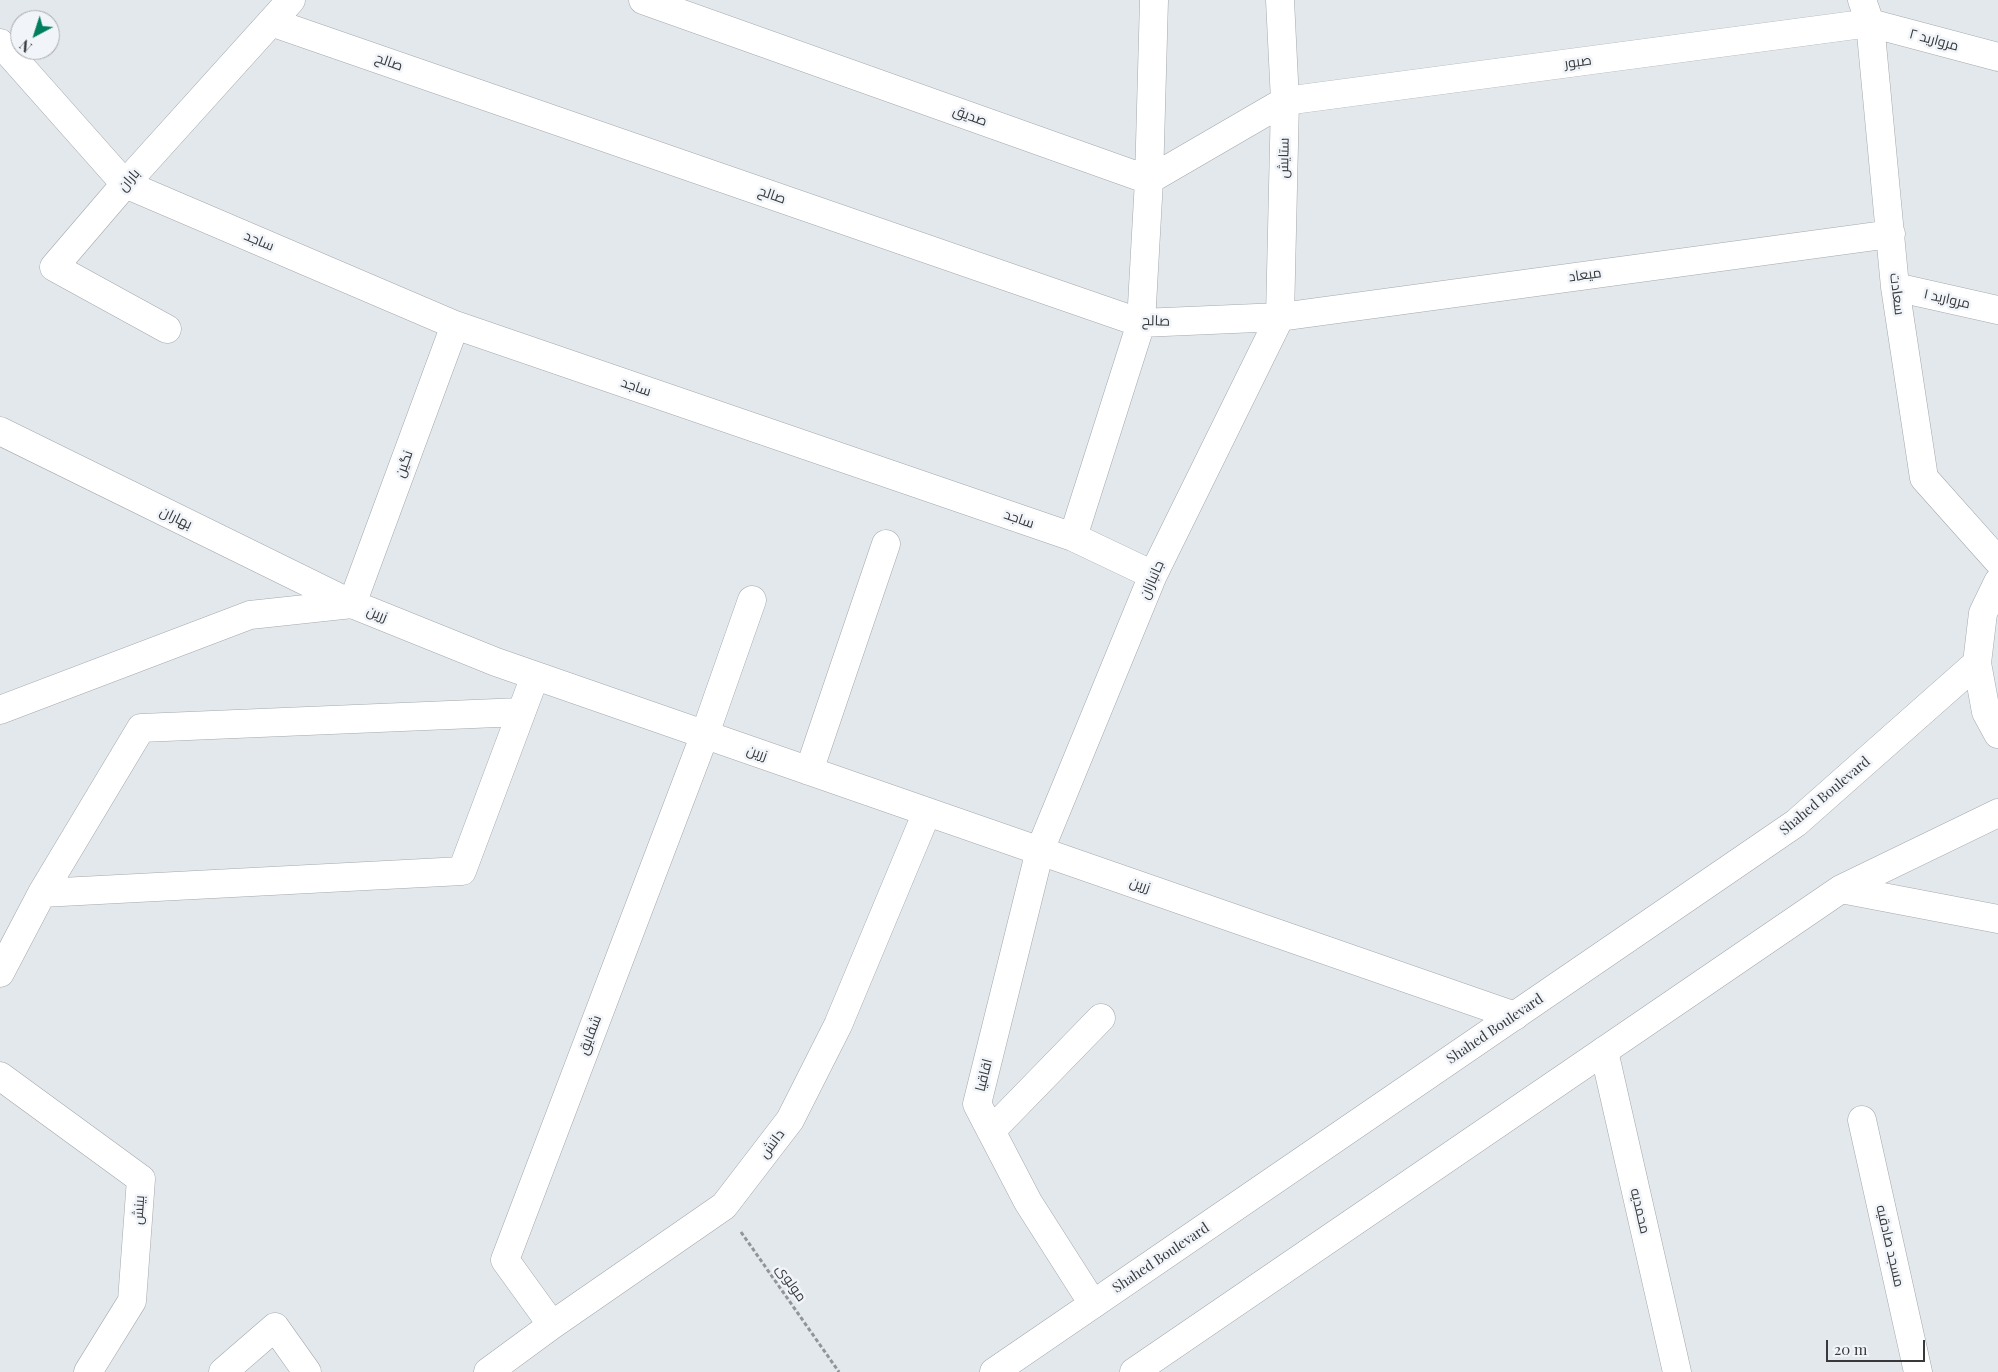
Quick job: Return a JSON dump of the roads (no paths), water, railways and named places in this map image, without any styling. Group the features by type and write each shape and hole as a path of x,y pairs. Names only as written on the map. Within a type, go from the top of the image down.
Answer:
{"street":[{"name":"باران","path":"167,329 54,267 125,184 291,0"},
{"name":"صدیق","path":"643,0 1149,180"},
{"path":"1073,538 1141,323 1149,180 1154,0"},
{"name":"ستایش","path":"1280,0 1285,101 1280,317"},
{"name":"صبور","path":"1285,101 1866,12"},
{"name":"مروارید ۲","path":"1866,12 1998,57"},
{"name":"سعادت","path":"1866,12 1895,287 1924,478 1998,561"},
{"name":"صالح","path":"271,22 1141,323 1280,317"},
{"path":"0,43 125,184"},
{"path":"1149,180 1285,101"},
{"name":"ساجد","path":"125,184 455,325 1073,538 1153,575"},
{"name":"میعاد","path":"1280,317 1890,234"},
{"name":"مروارید ۱","path":"1895,287 1998,310"},
{"name":"جانبازان","path":"1040,850 1153,575 1280,317"},
{"name":"نگین","path":"352,604 455,325"},
{"name":"بهاران","path":"0,431 352,604"},
{"path":"809,771 886,544"},
{"path":"1998,582 1983,614 1977,663 1986,712 1998,734"},
{"path":"705,734 752,600"},
{"name":"زرین","path":"0,710 250,615 352,604 535,676 1515,1016"},
{"name":"Shahed Boulevard","path":"994,1372 1796,823 1977,663"},
{"path":"42,893 462,871 535,676"},
{"path":"0,973 42,893 141,728 522,712"},
{"name":"شقایق","path":"552,1325 505,1260 705,734"},
{"name":"دانش","path":"488,1372 552,1325 724,1206 790,1120 838,1025 927,812"},
{"path":"1134,1372 1841,889 1998,812"},
{"name":"اقاقیا","path":"1040,850 977,1104 1028,1202 1093,1304"},
{"path":"1841,889 1998,919"},
{"path":"991,1131 1101,1018"},
{"name":"محمدیه","path":"1604,1051 1677,1372"},
{"name":"بینش","path":"0,1076 141,1179 132,1301 88,1372"},
{"name":"مسجد صادقیه","path":"1862,1120 1918,1372"},
{"path":"223,1372 275,1327 307,1372"}]}
